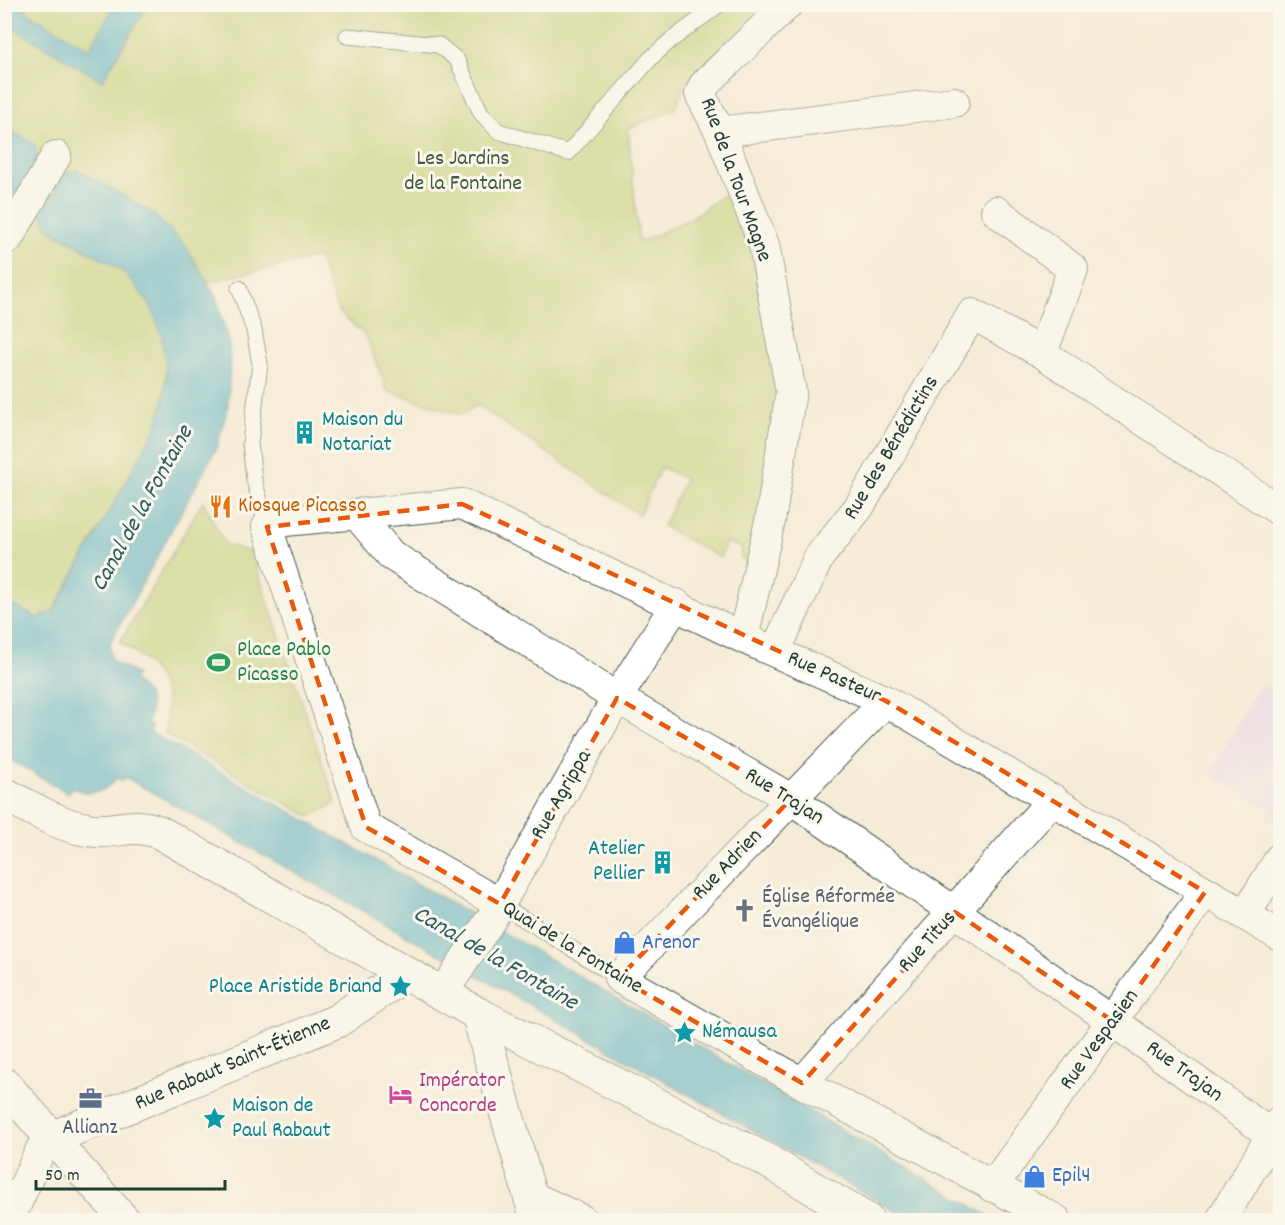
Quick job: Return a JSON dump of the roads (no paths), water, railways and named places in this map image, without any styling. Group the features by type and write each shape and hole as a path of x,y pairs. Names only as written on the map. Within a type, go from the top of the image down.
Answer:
{"street":[{"name":"Rue de la Tour Magne","path":"743,638 770,521 791,392 764,245 720,132 692,91 705,85 788,4"},
{"path":"720,132 954,102"},
{"path":"4,236 8,238 56,156"},
{"path":"996,211 1073,268 1042,353"},
{"name":"Rue des Bénédictins","path":"775,652 819,557 859,507 972,314 1042,353 1281,511"},
{"name":"Rue Pasteur","path":"358,516 462,504 676,604 743,638 886,700 1281,936"},
{"path":"267,527 285,521 358,516"},
{"name":"Rue Trajan","path":"358,516 392,555 617,698 791,800 1278,1132"},
{"name":"Quai de la Fontaine","path":"267,527 366,827 496,910"},
{"name":"Rue Agrippa","path":"446,990 496,910 617,698 676,604"},
{"name":"Rue Adrien","path":"619,978 886,700"},
{"path":"4,794 64,825 92,831 137,826 159,832 406,974 446,990 478,1014 764,1159 867,1221"},
{"name":"Rue Titus","path":"802,1083 1053,799"},
{"path":"1245,915 1281,858"},
{"name":"Rue Vespasien","path":"992,1187 1114,1022 1205,892"},
{"name":"Rue Rabaut Saint-Étienne","path":"52,1138 337,1021 406,974"},
{"name":"Quai de la Fontaine","path":"619,978 802,1083 1056,1221"},
{"path":"478,1014 534,1208 582,1221"},
{"path":"4,1084 125,1221"},
{"path":"1221,1221 1278,1132"},
{"path":"9,1221 41,1149 52,1138"}],"lane":[{"path":"347,36 439,45 457,60 481,113 498,131 568,153 651,58 720,4"},
{"path":"239,288 254,330 260,364 250,443 254,480 267,527"},
{"name":"Quai de la Fontaine","path":"496,910 619,978"}],"water":[{"path":"5,4 28,5 25,11 89,49 115,5 148,5 102,81 5,23"},
{"path":"5,127 34,144 38,157 15,197 5,200"},
{"name":"Canal de la Fontaine","path":"78,170 151,212 185,245 216,297 229,343 228,407 217,447 110,643 111,660 136,674 133,681 147,694 150,711 147,724 152,727 150,732 543,955 996,1220 911,1220 125,777 122,781 117,778 107,787 96,792 84,792 72,787 68,793 5,757 4,608 10,610 13,605 37,618 53,612 154,432 163,406 167,374 162,338 156,320 149,303 134,284 122,270 47,227 42,213 65,173"}],"place":[{"name":"Maison du Notariat","path":"304,433"},
{"name":"Kiosque Picasso","path":"220,506"},
{"name":"Place Pablo Picasso","path":"219,663"},
{"name":"Atelier Pellier","path":"663,862"},
{"name":"Église Réformée Évangélique","path":"744,910"},
{"name":"Arenor","path":"624,943"},
{"name":"Place Aristide Briand","path":"400,987"},
{"name":"Némausa","path":"684,1032"},
{"name":"Impérator Concorde","path":"401,1094"},
{"name":"Allianz","path":"90,1099"},
{"name":"Maison de Paul Rabaut","path":"214,1119"},
{"name":"Epil4","path":"1034,1176"}],"park label":[{"name":"Les Jardins de la Fontaine","path":"463,172"}]}
